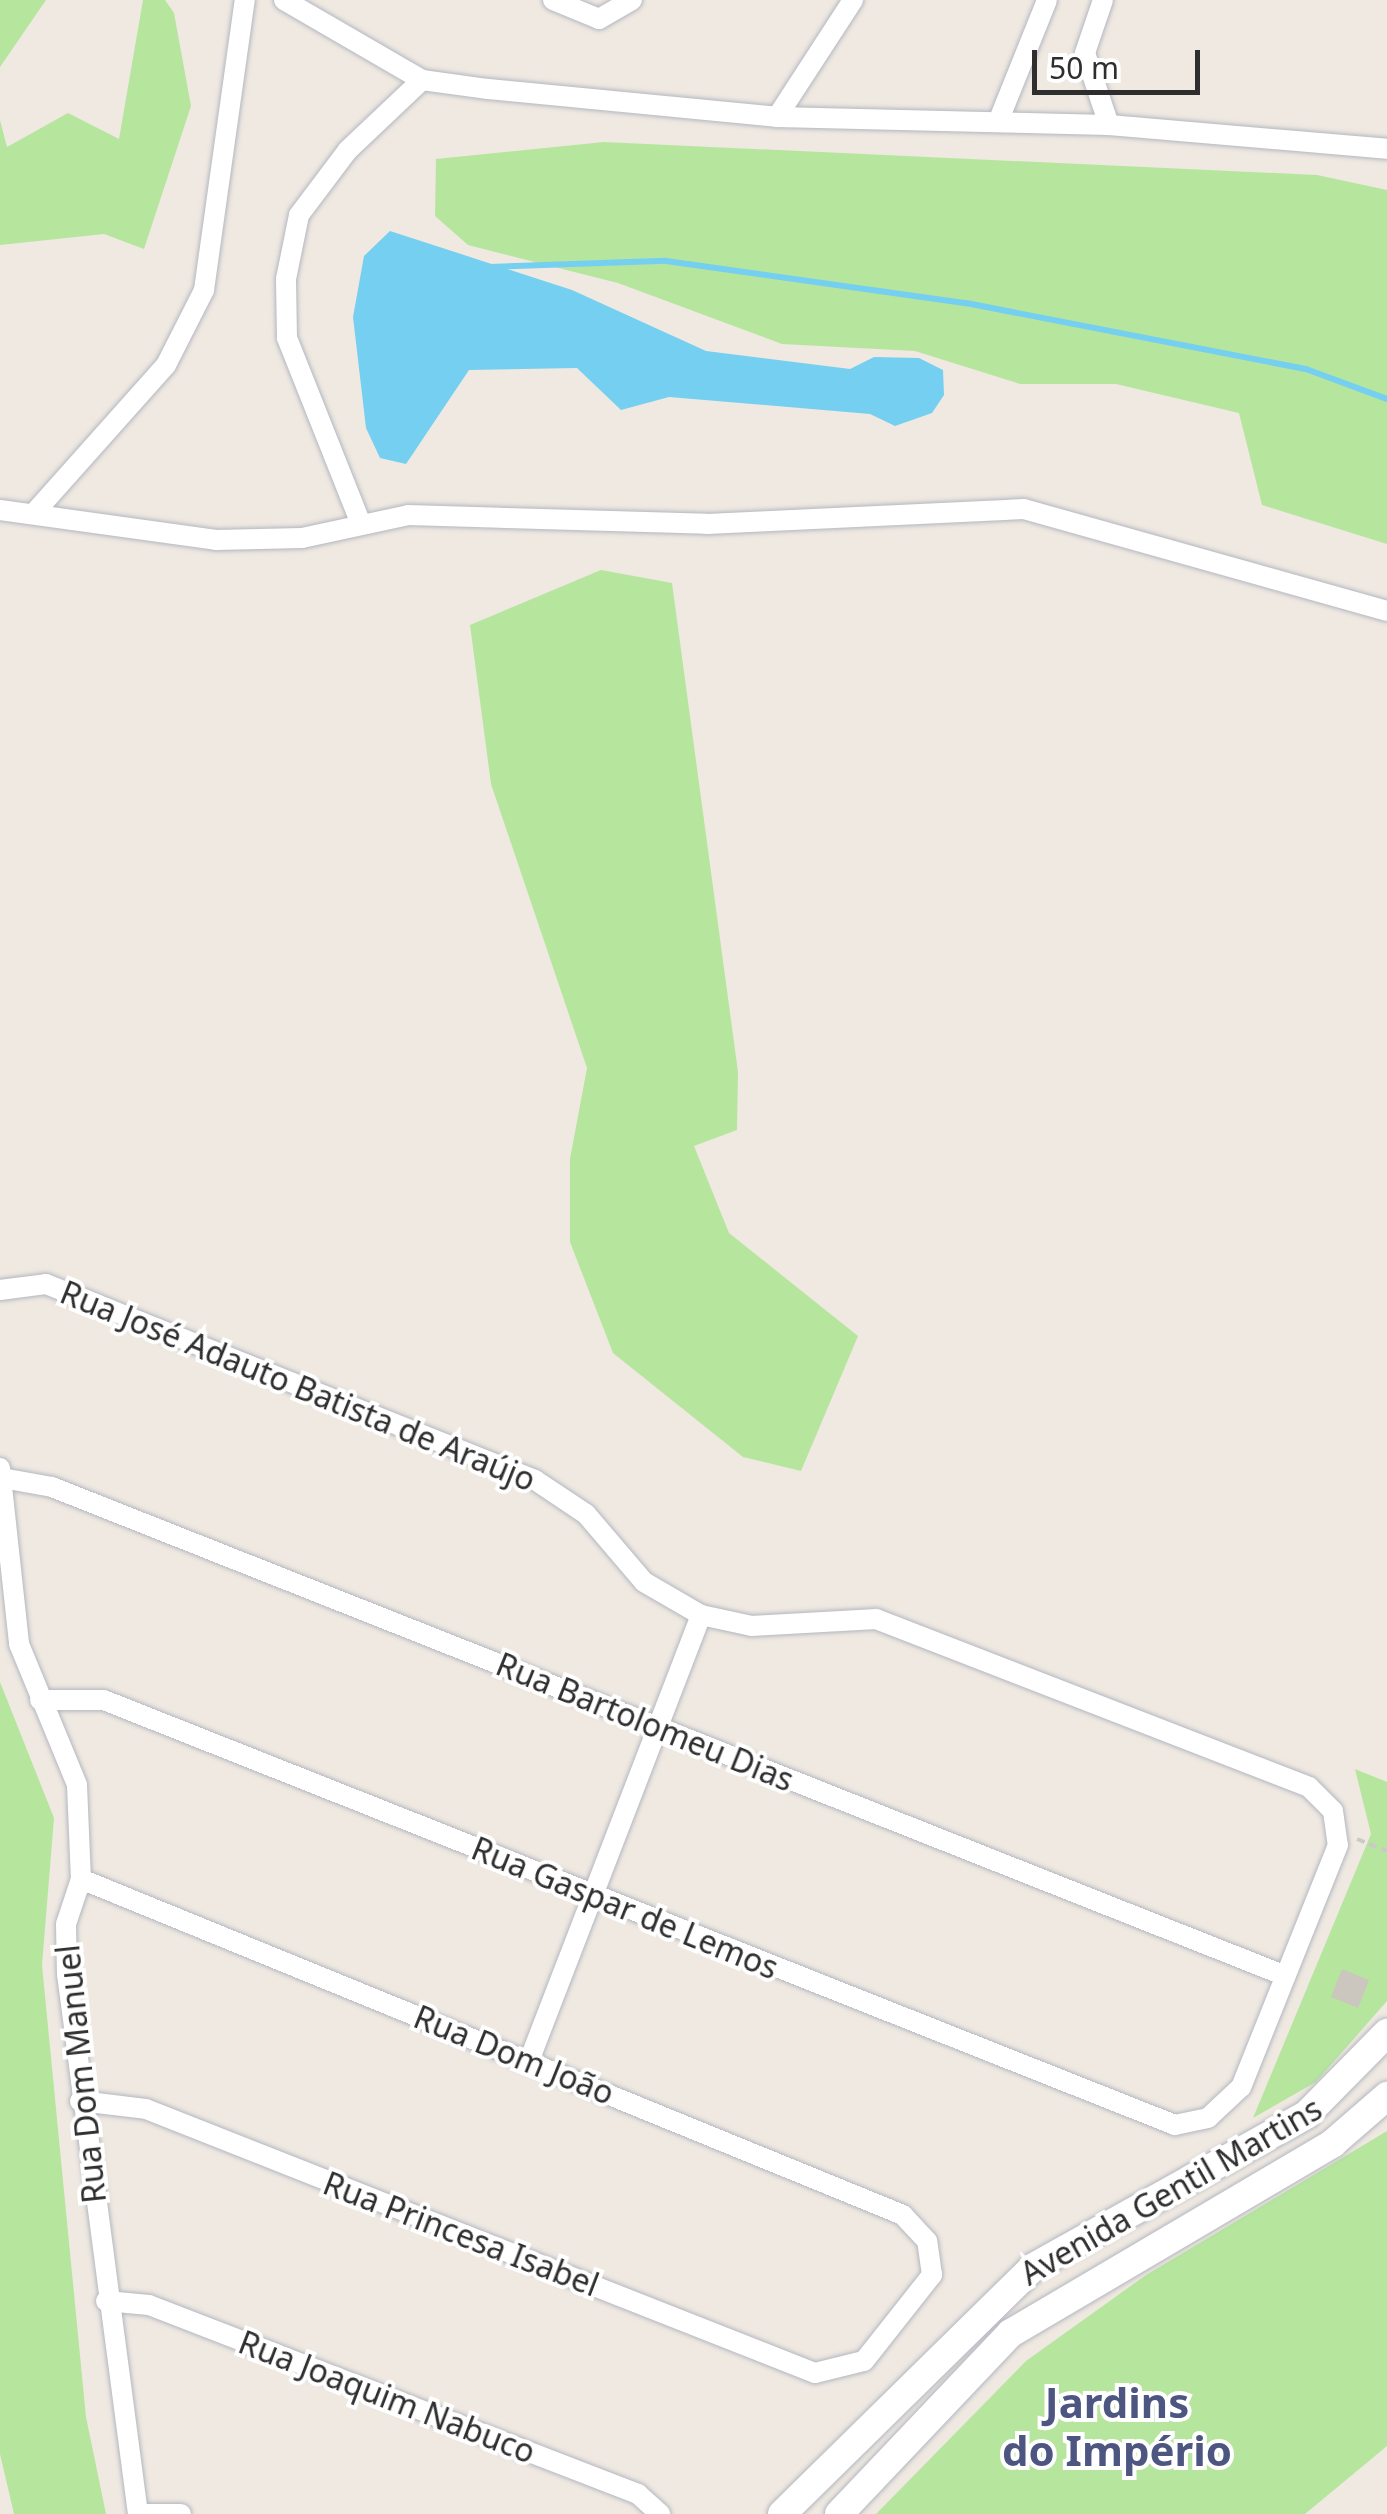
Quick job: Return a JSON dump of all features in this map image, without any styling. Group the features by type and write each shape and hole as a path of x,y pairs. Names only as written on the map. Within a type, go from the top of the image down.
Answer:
{"main road":[{"name":"Avenida Gentil Martins","path":"782,2514 1032,2268 1307,2114 1387,2033"},
{"name":"Avenida Gentil Martins","path":"838,2514 1011,2333 1333,2143 1387,2096"}],"street":[{"path":"36,511 166,365 204,290 245,0"},
{"path":"284,0 422,80 776,117 1110,125 1387,149"},
{"path":"553,0 598,20 632,0"},
{"path":"776,117 853,0"},
{"path":"998,122 1046,0"},
{"path":"1103,0 1085,53 1110,125"},
{"path":"359,519 287,338 286,278 299,215 348,150 422,80"},
{"path":"0,510 36,511 216,540 302,538 359,519 707,524 1024,508 1387,611"},
{"name":"Rua José Adauto Batista de Araújo","path":"0,1290 46,1284 536,1480 586,1514 644,1582 702,1616 752,1626 844,1616 898,1625 1310,1787 1338,1825"},
{"name":"Rua Dom Manuel","path":"1,1472 19,1644 77,1786 81,1878 66,1924 80,2101 138,2514"},
{"name":"Rua Bartolomeu Dias","path":"1,1472 52,1487 1286,1976"},
{"path":"529,2061 702,1616"},
{"name":"Rua Gaspar de Lemos","path":"40,1700 104,1700 1164,2123 1208,2118 1241,2087 1286,1976"},
{"path":"1286,1976 1338,1825"},
{"name":"Rua Dom João","path":"81,1878 903,2216 932,2251 930,2284 864,2361 840,2372"},
{"name":"Rua Princesa Isabel","path":"80,2101 146,2110 815,2372 840,2372"},
{"name":"Rua Joaquim Nabuco","path":"106,2300 149,2306 602,2480 660,2514"},
{"path":"138,2514 181,2514"}],"path":[{"path":"1338,1825 1387,1852"}],"green space":[{"path":"0,0 46,0 0,67"},
{"path":"143,0 165,0 174,13 191,106 144,249 104,234 0,245 0,120 7,147 68,113 119,139"},
{"path":"604,142 1317,175 1387,190 1387,544 1262,505 1239,413 1116,384 1020,384 915,351 782,344 618,283 468,245 435,216 436,159"},
{"path":"601,570 672,583 738,1072 737,1130 694,1146 729,1233 858,1336 801,1471 743,1457 613,1353 570,1242 570,1159 587,1068 491,784 470,625"},
{"path":"0,1682 54,1818 42,1965 86,2417 106,2514 14,2514 0,2454"},
{"path":"1355,1769 1387,1782 1387,2001 1316,2082 1253,2118 1371,1834"},
{"path":"1387,2131 1387,2446 1305,2514 876,2514 1026,2361 1146,2275"}],"water":[{"path":"390,231 572,290 706,351 850,369 874,357 919,358 943,370 944,395 932,413 895,426 870,414 669,397 621,410 577,368 469,370 406,464 380,458 366,428 353,317 364,256"}],"building":[{"path":"1342,1969 1369,1980 1358,2008 1331,1997"}],"waterway":[{"path":"490,267 666,261 966,303 1306,369 1387,399"}],"district":[{"name":"Jardins do Império","path":"1117,2426"}]}
